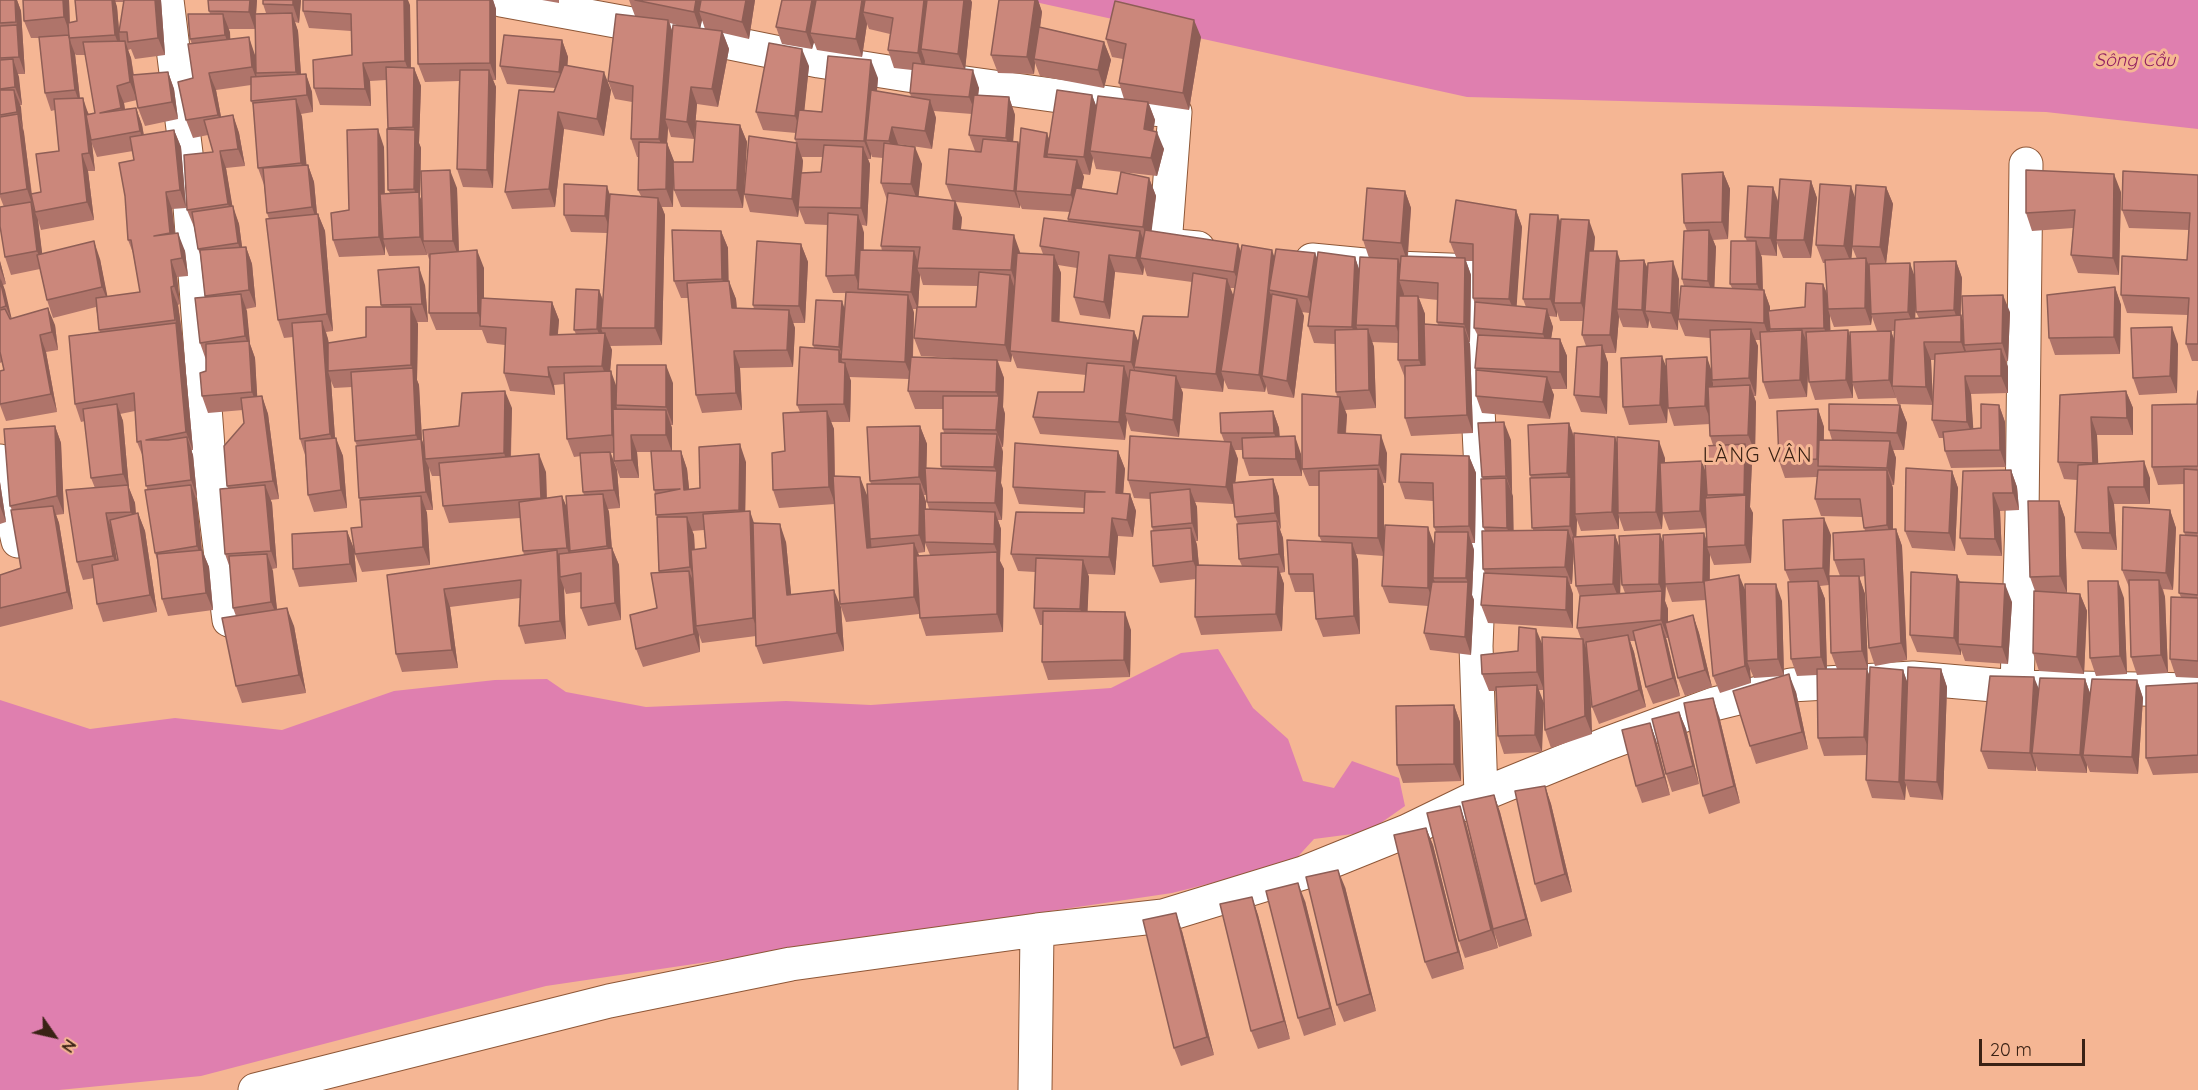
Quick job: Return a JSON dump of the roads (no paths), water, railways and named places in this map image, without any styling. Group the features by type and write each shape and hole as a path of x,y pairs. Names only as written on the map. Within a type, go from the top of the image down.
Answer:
{"street":[{"path":"167,0 186,153 209,461 229,620"},
{"path":"501,0 669,30 830,63 1175,112 1165,245 1223,251"},
{"path":"2017,687 2022,517 2026,164"},
{"path":"1281,257 1396,268 1476,271 1476,368 1482,491 1476,646 1481,795"},
{"path":"0,460 18,541"},
{"path":"255,1090 609,1001 791,964 1037,930 1163,916 1303,873 1407,831 1481,795 1606,744 1714,704 1791,685 1913,678 2017,687 2198,690"},
{"path":"1035,1090 1037,930"}],"water":[{"name":"Sông Cầu","path":"1026,0 2198,0 2198,129 2046,112 1467,97"},
{"path":"1218,649 1253,708 1288,739 1303,781 1334,788 1352,761 1399,778 1405,806 1368,832 1314,839 1292,863 1172,893 546,986 201,1076 59,1090 0,1090 0,700 90,729 175,718 282,730 394,691 495,680 547,679 566,692 646,707 786,701 871,705 1111,688 1181,653"}],"district":[{"name":"LÀNG VÂN","path":"1758,456"}]}
